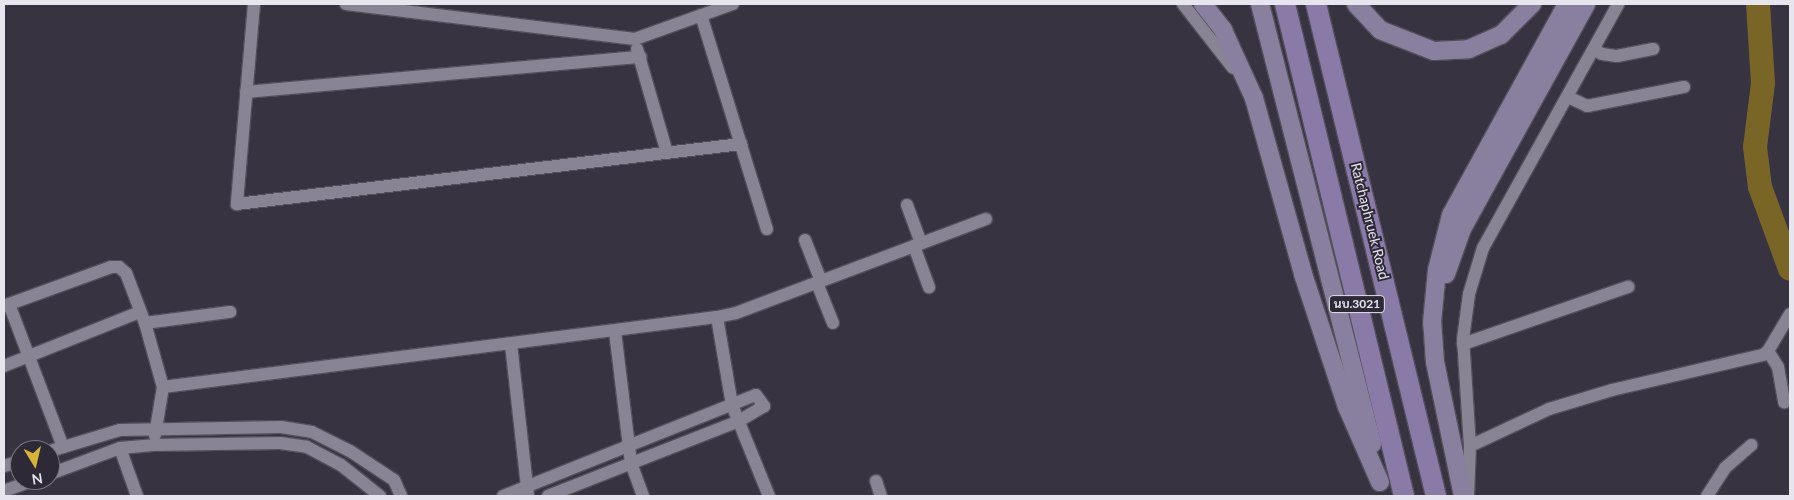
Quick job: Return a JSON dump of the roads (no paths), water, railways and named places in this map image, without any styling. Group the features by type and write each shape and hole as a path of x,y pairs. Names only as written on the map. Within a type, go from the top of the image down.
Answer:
{"main road":[{"path":"1203,4 1223,30 1242,67 1264,134 1303,274 1344,399 1382,489"},
{"path":"1260,4 1382,489"},
{"name":"นบ.3021","path":"1285,4 1404,496"},
{"name":"Ratchaphruek Road","path":"1316,4 1436,496"},
{"path":"1356,4 1380,30 1434,51 1469,49 1501,36 1532,4"},
{"path":"1463,496 1435,362 1432,323 1437,270 1451,215 1567,4"},
{"path":"1432,323 1462,230 1586,4"}],"street":[{"path":"254,4 237,204 741,144"},
{"path":"346,4 635,39 732,4"},
{"path":"1182,4 1229,60 1264,134"},
{"path":"1468,496 1470,446 1463,344 1469,294 1483,248 1595,50 1618,4"},
{"path":"701,15 767,229"},
{"path":"635,39 667,153"},
{"path":"1595,50 1602,54 1617,56 1654,49"},
{"path":"246,92 640,57"},
{"path":"1568,97 1587,106 1684,87"},
{"path":"907,205 930,287"},
{"path":"162,387 717,317 736,313 986,219"},
{"path":"805,240 833,323"},
{"path":"63,447 6,305 111,267 119,267 126,273 142,318 162,387 153,445"},
{"path":"1463,344 1628,287"},
{"path":"4,366 27,356 142,318 230,312"},
{"path":"1470,446 1549,409 1612,390 1756,358 1768,351 1790,314"},
{"path":"717,317 732,405 769,496"},
{"path":"615,331 629,447 632,463 643,496"},
{"path":"511,344 528,492"},
{"path":"1768,351 1778,367 1784,402"},
{"path":"503,496 528,492 629,447 756,396 764,406 739,421 548,496"},
{"path":"60,448 120,430 281,427 312,432 350,451 394,480 401,496"},
{"path":"60,470 120,448 153,445 280,443 307,448 341,465 380,496"},
{"path":"1707,496 1725,468 1751,446"},
{"path":"120,448 137,496"},
{"path":"876,481 881,496"}],"waterway":[{"path":"1758,4 1763,83 1755,147 1760,187 1790,269"}]}
